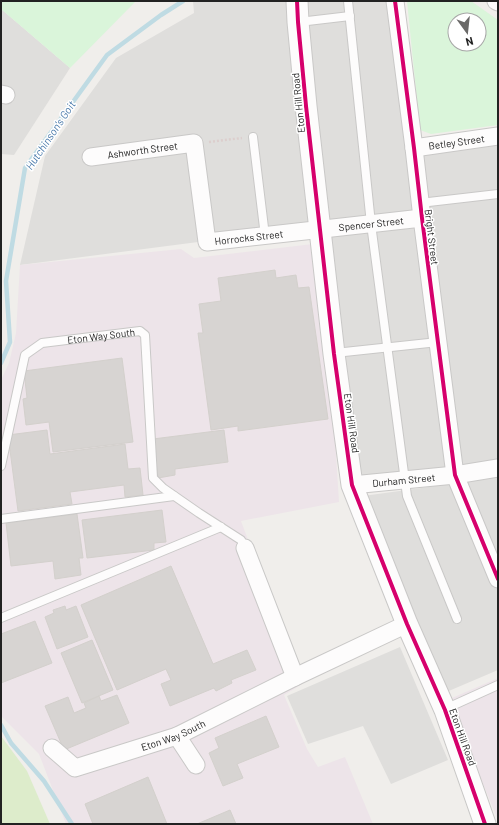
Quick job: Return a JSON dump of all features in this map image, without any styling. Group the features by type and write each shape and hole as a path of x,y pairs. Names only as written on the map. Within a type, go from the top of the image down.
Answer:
{"street":[{"name":"Eton Hill Road","path":"297,1 306,106 334,354 352,485 407,624 444,710 485,824"},
{"name":"Bright Street","path":"395,1 455,476 498,579"},
{"name":"Betley Street","path":"414,148 498,136"},
{"name":"Horrocks Street","path":"194,144 207,242 320,230"},
{"name":"Ashworth Street","path":"91,158 194,144"},
{"name":"Spencer Street","path":"320,230 371,224 421,211"},
{"name":"Durham Street","path":"352,485 455,476 498,468"},
{"name":"Eton Way South","path":"245,548 295,677"},
{"name":"Eton Way South","path":"52,748 75,768 177,736 295,677 407,624"},
{"path":"177,736 196,765"}],"lane":[{"path":"348,1 371,224 404,480 407,496 457,619"},
{"path":"298,22 350,16"},
{"path":"253,137 265,236"},
{"path":"421,211 498,194"},
{"name":"Eton Way South","path":"1,466 26,355 42,343 140,331 145,335 153,478 174,496 241,540 245,548"},
{"path":"334,354 438,342"},
{"path":"1,519 174,496"},
{"path":"1,618 221,527"},
{"path":"444,710 498,685"}],"path":[{"path":"194,144 253,137"}],"shaded area":[{"path":"193,1 387,1 451,470 350,479 323,226 20,265 45,156 116,58 194,13"},
{"path":"1,9 70,68 14,155 1,154"},
{"path":"498,143 498,670 444,693 363,496 465,482 419,151"},
{"path":"313,244 334,423 339,502 241,521 294,662 301,685 284,695 307,749 318,767 345,757 373,824 66,824 39,754 1,716 1,380 9,363 16,333 20,265 181,249 194,258"},
{"path":"400,647 448,760 391,784 363,726 308,744 287,696"},
{"path":"498,678 498,820 463,736 452,698"}],"green space":[{"path":"1,1 136,1 70,68 1,9"},
{"path":"407,1 471,1 487,12 447,12 447,52 487,52 487,12 498,20 498,125 431,134 420,130"},
{"path":"1,736 27,771 50,824 1,824"}],"building":[{"path":"275,270 276,278 296,275 298,288 309,287 328,419 238,431 238,426 211,430 198,333 203,333 199,304 221,301 218,278"},
{"path":"122,358 133,442 53,452 49,422 26,425 23,399 27,398 24,371"},
{"path":"47,430 50,454 125,444 128,469 140,468 143,495 125,497 124,485 70,492 72,504 18,511 8,435"},
{"path":"224,430 228,462 175,469 175,475 158,478 153,439"},
{"path":"162,510 166,542 154,543 154,550 87,558 82,520"},
{"path":"77,514 83,558 79,558 81,575 55,579 53,561 11,566 6,523"},
{"path":"171,566 213,664 247,650 256,670 231,680 232,683 216,691 214,688 170,706 161,684 171,680 166,669 117,690 81,605"},
{"path":"65,606 66,610 76,606 88,637 57,649 45,617 54,613 53,610"},
{"path":"35,621 52,663 1,683 1,634"},
{"path":"92,640 113,690 82,703 61,653"},
{"path":"117,695 129,723 64,750 45,706 68,697 74,713 86,708 84,703 99,696 101,701"},
{"path":"266,716 279,747 237,764 243,778 223,786 209,753 219,748 215,738"},
{"path":"148,777 167,824 93,824 85,804"},
{"path":"230,810 236,824 197,824"}],"waterway":[{"name":"Hutchinson's Goit","path":"1,363 10,342 6,281 25,168 107,55 161,15 183,1"},
{"name":"Hutchinson's Goit","path":"1,725 11,743 44,781 72,824"}],"cycle path":[{"path":"297,1 306,106 334,354 352,485 407,624 445,710 485,824"},
{"path":"395,1 455,475 498,579"}]}
